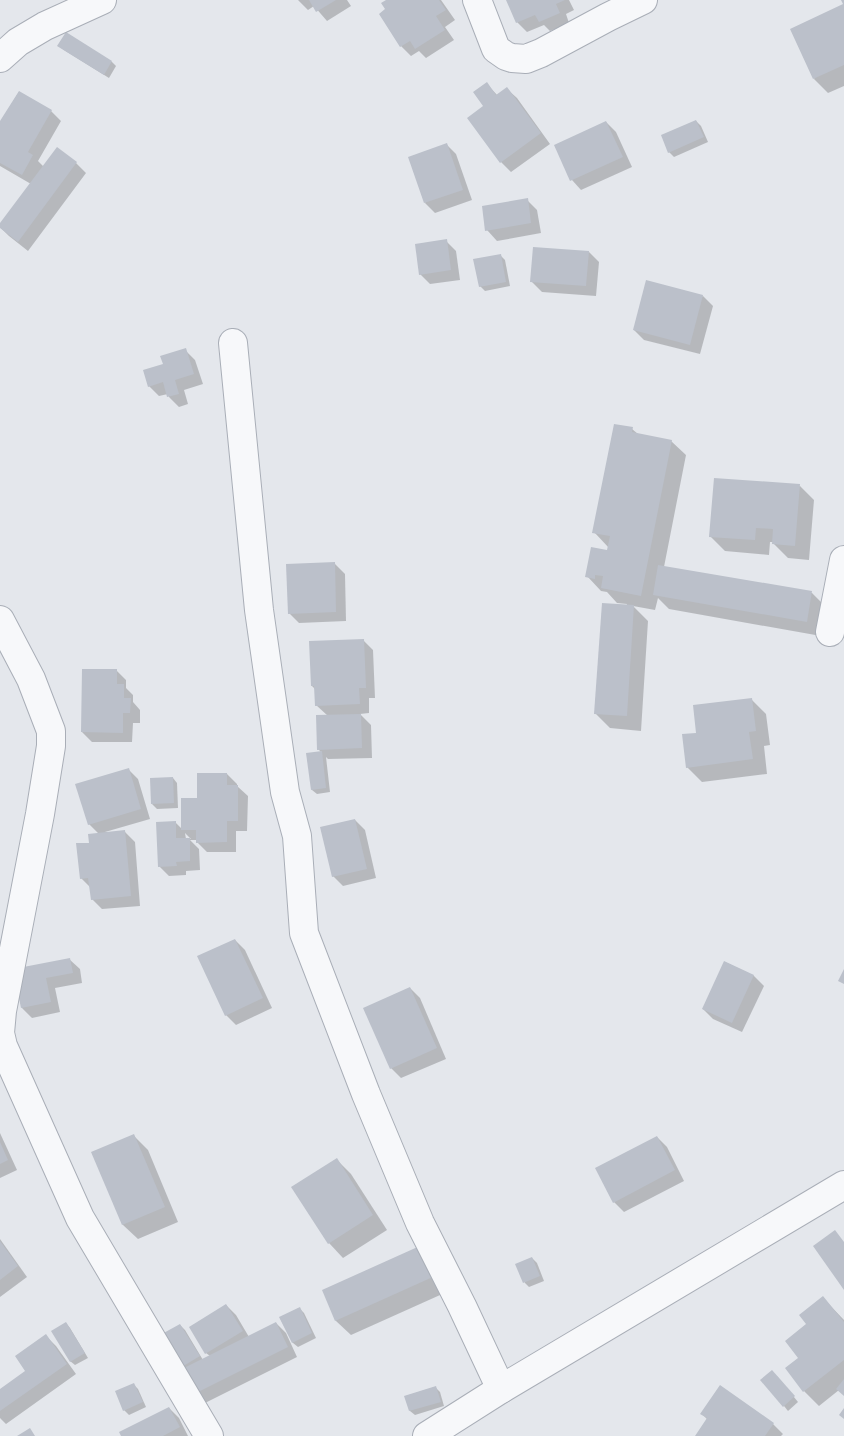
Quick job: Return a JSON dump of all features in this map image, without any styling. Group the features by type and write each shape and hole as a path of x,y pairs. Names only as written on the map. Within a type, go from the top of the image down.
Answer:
{"street":[{"path":"0,58 18,42 45,26 102,0"},
{"path":"477,0 496,49 512,58 526,59 542,53 608,16 643,0"},
{"path":"233,343 260,610 285,792 297,836 304,933 366,1094 420,1223 501,1389"},
{"path":"830,632 844,560"},
{"path":"0,620 30,679 50,731 50,746 40,814 0,1022 3,1046 80,1218 208,1436"},
{"path":"427,1436 501,1389 844,1185"}],"building":[{"path":"309,0 336,0 316,12"},
{"path":"386,0 439,0 446,10 436,16 445,30 415,49 410,41 400,47 379,14 385,9 381,3"},
{"path":"506,0 565,0 556,4 560,13 539,22 535,15 516,23"},
{"path":"841,0 844,0 844,65 813,79 790,29 843,4"},
{"path":"66,32 112,61 104,75 57,46"},
{"path":"487,82 496,95 507,87 541,133 500,163 467,118 483,106 473,92"},
{"path":"19,91 52,110 28,152 33,155 22,175 0,163 0,121"},
{"path":"696,120 704,137 668,153 661,135"},
{"path":"606,121 623,157 570,181 554,145"},
{"path":"447,143 463,190 424,203 408,157"},
{"path":"57,147 77,162 18,242 0,228 0,223"},
{"path":"528,198 531,223 485,231 482,206"},
{"path":"447,239 451,270 419,275 415,244"},
{"path":"533,247 589,251 586,286 530,282"},
{"path":"501,254 506,282 479,287 473,259"},
{"path":"646,280 703,295 690,345 633,330"},
{"path":"186,348 194,374 175,380 179,394 167,397 163,382 148,387 143,370 163,364 160,356"},
{"path":"614,424 633,427 632,432 672,440 641,596 601,588 603,576 595,575 595,579 585,577 591,547 607,550 610,536 592,533"},
{"path":"714,478 800,484 795,546 772,544 773,529 756,528 755,540 709,537"},
{"path":"335,562 336,612 288,614 286,564"},
{"path":"658,565 812,591 807,622 653,595"},
{"path":"602,603 634,605 627,716 594,714"},
{"path":"364,639 366,688 359,688 360,704 315,706 314,686 311,686 309,641"},
{"path":"82,669 117,669 117,684 124,684 124,698 131,698 130,713 123,713 123,733 81,732"},
{"path":"752,698 756,731 749,732 753,759 686,768 682,734 696,733 693,705"},
{"path":"361,714 362,748 317,750 316,715"},
{"path":"322,751 326,788 311,790 306,753"},
{"path":"129,768 141,809 88,825 75,784"},
{"path":"197,773 227,773 227,785 238,785 238,821 227,821 227,842 196,843 196,830 181,830 181,798 197,798"},
{"path":"173,777 174,803 151,804 150,778"},
{"path":"355,819 367,869 332,877 320,827"},
{"path":"176,821 176,838 190,838 190,861 176,862 177,866 158,867 156,822"},
{"path":"125,830 131,896 91,900 88,878 80,879 76,843 89,843 88,834"},
{"path":"235,939 263,998 225,1016 197,956"},
{"path":"70,958 73,973 46,978 51,1002 21,1008 13,969"},
{"path":"724,961 754,975 732,1023 702,1009"},
{"path":"844,969 844,984 838,981"},
{"path":"410,987 437,1048 390,1069 363,1008"},
{"path":"134,1134 165,1207 122,1225 91,1152"},
{"path":"657,1136 675,1170 613,1203 595,1168"},
{"path":"0,1142 8,1160 0,1164"},
{"path":"337,1158 373,1215 328,1244 291,1187"},
{"path":"835,1230 844,1242 844,1290 813,1246"},
{"path":"0,1241 18,1266 0,1280"},
{"path":"422,1245 435,1276 335,1321 322,1290"},
{"path":"532,1257 540,1276 523,1283 515,1264"},
{"path":"823,1296 844,1322 844,1360 803,1392 785,1368 798,1358 785,1341 806,1324 799,1315"},
{"path":"226,1304 243,1331 205,1354 189,1327"},
{"path":"300,1307 312,1333 292,1343 279,1317"},
{"path":"66,1322 85,1353 70,1362 51,1331"},
{"path":"276,1322 288,1347 192,1395 180,1370"},
{"path":"180,1324 200,1356 180,1368 160,1335"},
{"path":"46,1334 67,1364 0,1411 0,1389 25,1371 15,1356"},
{"path":"772,1370 795,1396 783,1407 760,1380"},
{"path":"844,1379 844,1396 836,1389"},
{"path":"134,1383 143,1402 123,1411 115,1391"},
{"path":"720,1385 774,1423 765,1436 695,1436 707,1418 700,1414"},
{"path":"436,1386 441,1402 409,1411 404,1396"},
{"path":"169,1407 180,1427 163,1436 121,1436 119,1432"},
{"path":"844,1408 844,1419 839,1415"},
{"path":"30,1428 35,1436 17,1436"}]}
